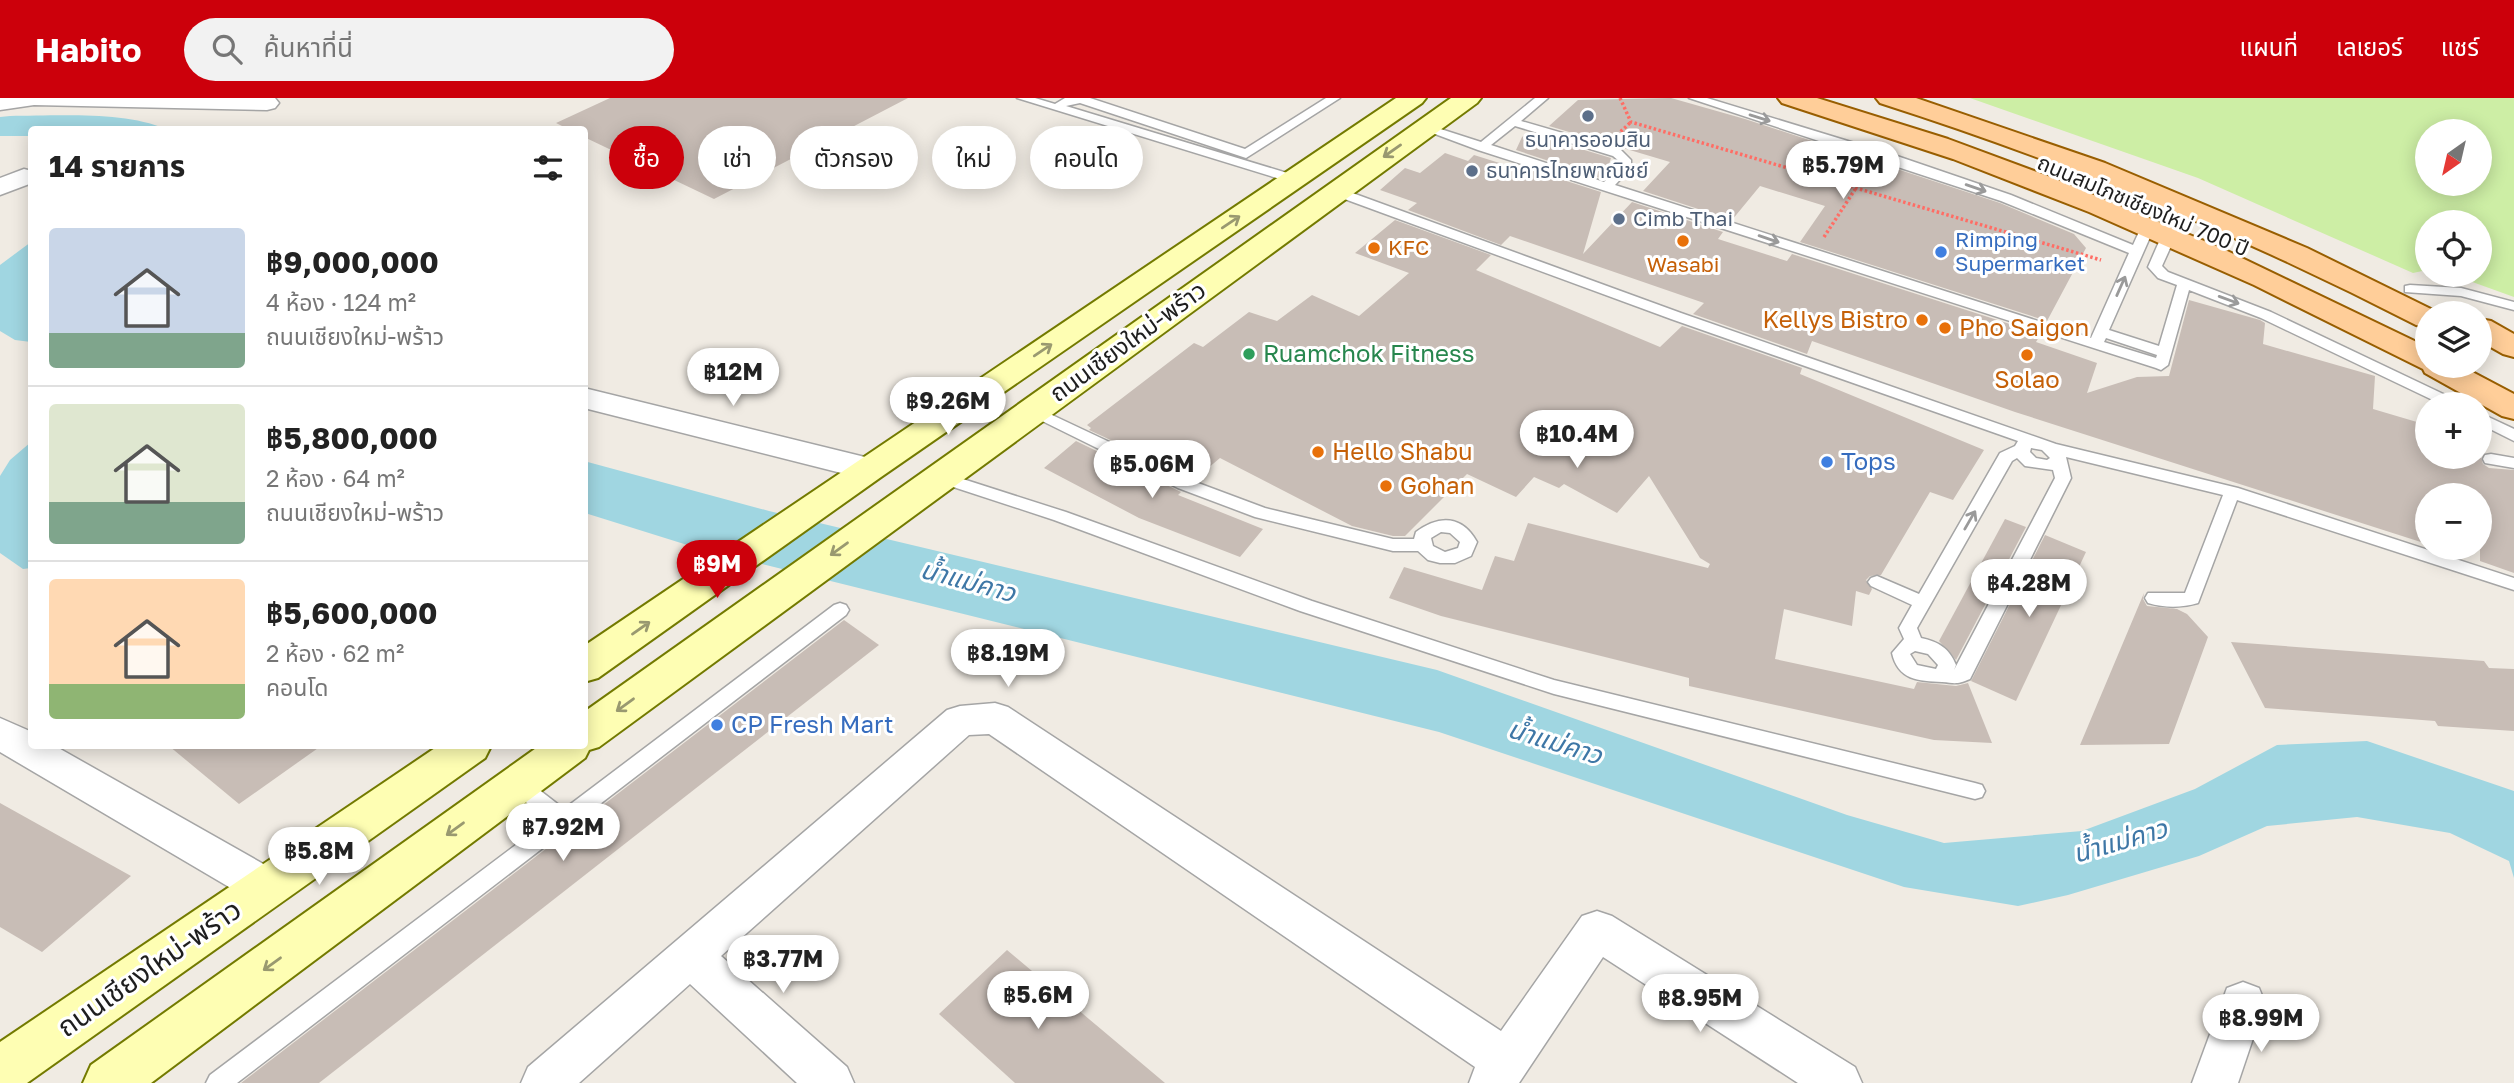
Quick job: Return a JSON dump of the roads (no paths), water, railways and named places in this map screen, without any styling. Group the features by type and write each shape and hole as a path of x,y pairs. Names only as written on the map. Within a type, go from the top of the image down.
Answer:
{"main road":[{"name":"ถนนเชียงใหม่-พร้าว","path":"588,664 857,477 1413,98"},
{"name":"ถนนเชียงใหม่-พร้าว","path":"588,732 1468,98"},
{"path":"1791,98 1985,162 2143,248 2290,289 2415,354"},
{"name":"ถนนสมโภชเชียงใหม่ 700 ปี","path":"1848,98 2005,149 2154,206 2348,297 2415,333"},
{"name":"ถนนสมโภชเชียงใหม่ 700 ปี","path":"1889,98 2045,149 2171,198 2415,312"},
{"path":"1942,98 2026,125 2191,186 2286,227 2432,301"},
{"path":"2492,335 2514,347"},
{"path":"2492,351 2514,363"},
{"path":"2492,376 2514,389"},
{"path":"2459,378 2514,408"},
{"name":"ถนนเชียงใหม่-พร้าว","path":"0,1072 466,749"},
{"path":"109,1083 566,749"}],"street":[{"path":"0,103 34,98 269,101"},
{"path":"252,126 269,101"},
{"path":"0,187 24,177"},
{"path":"588,399 857,477"},
{"path":"544,1083 961,721 995,718 1500,1072 1597,930 1839,1083"},
{"path":"0,733 266,887"},
{"path":"691,957 831,1083"},
{"path":"2215,1083 2244,1003"}],"lane":[{"path":"1023,98 1293,179"},
{"path":"1061,110 1060,105 1080,98 1246,154 1334,98"},
{"path":"1482,147 1542,98"},
{"path":"1695,98 1893,159 2143,248 2155,269 2184,285 2266,315 2428,392"},
{"path":"1513,122 1617,153 1625,160 1625,168 1606,187"},
{"path":"1425,128 1812,254 2163,359 2184,285"},
{"path":"1336,191 2049,450 2063,478 1963,674 1954,678 1942,675 1923,676 1909,668 1901,653 1908,645 1929,646 1942,654 1947,665 1942,675"},
{"path":"2143,248 2155,269"},
{"path":"2098,339 2143,248"},
{"path":"2410,289 2461,292 2514,306"},
{"path":"1033,411 1184,484 1261,513 1393,545 1422,545"},
{"path":"2492,424 2514,436"},
{"path":"1915,644 1908,628 2006,457 2028,443 2232,492 2514,584"},
{"path":"2022,449 2026,458 2038,464 2053,465 2049,450"},
{"path":"2492,459 2514,463"},
{"path":"941,477 1060,516 1306,606 1554,687 1975,791"},
{"path":"2154,598 2180,601 2192,598 2232,492"},
{"path":"1877,582 1923,603"},
{"path":"218,1083 840,610"},
{"path":"517,784 562,820"}],"water":[{"path":"0,117 110,117 157,126 28,126 28,136 0,136"},
{"path":"28,244 28,342 15,340 0,331 0,265"},
{"path":"28,445 28,568 23,569 0,553 0,476 10,460"},
{"name":"น้ำแม่คาว","path":"588,462 769,511 1437,670 1847,815 1944,843 2082,831 2195,789 2277,745 2367,741 2514,791 2514,878 2509,861 2450,833 2357,817 2267,826 2199,856 2068,895 2018,906 1904,887 1439,732 697,548 588,514"}],"place":[{"name":"ธนาคารออมสิน","path":"1588,116"},
{"name":"ธนาคารไทยพาณิชย์","path":"1472,171"},
{"name":"Cimb Thai","path":"1619,219"},
{"name":"Wasabi","path":"1683,241"},
{"name":"KFC","path":"1374,248"},
{"name":"Rimping Supermarket","path":"1941,252"},
{"name":"Kellys Bistro","path":"1922,320"},
{"name":"Pho Saigon","path":"1945,328"},
{"name":"Ruamchok Fitness","path":"1249,354"},
{"name":"Solao","path":"2027,355"},
{"name":"Hello Shabu","path":"1318,452"},
{"name":"Tops","path":"1827,462"},
{"name":"Gohan","path":"1386,486"},
{"name":"CP Fresh Mart","path":"717,725"}]}
